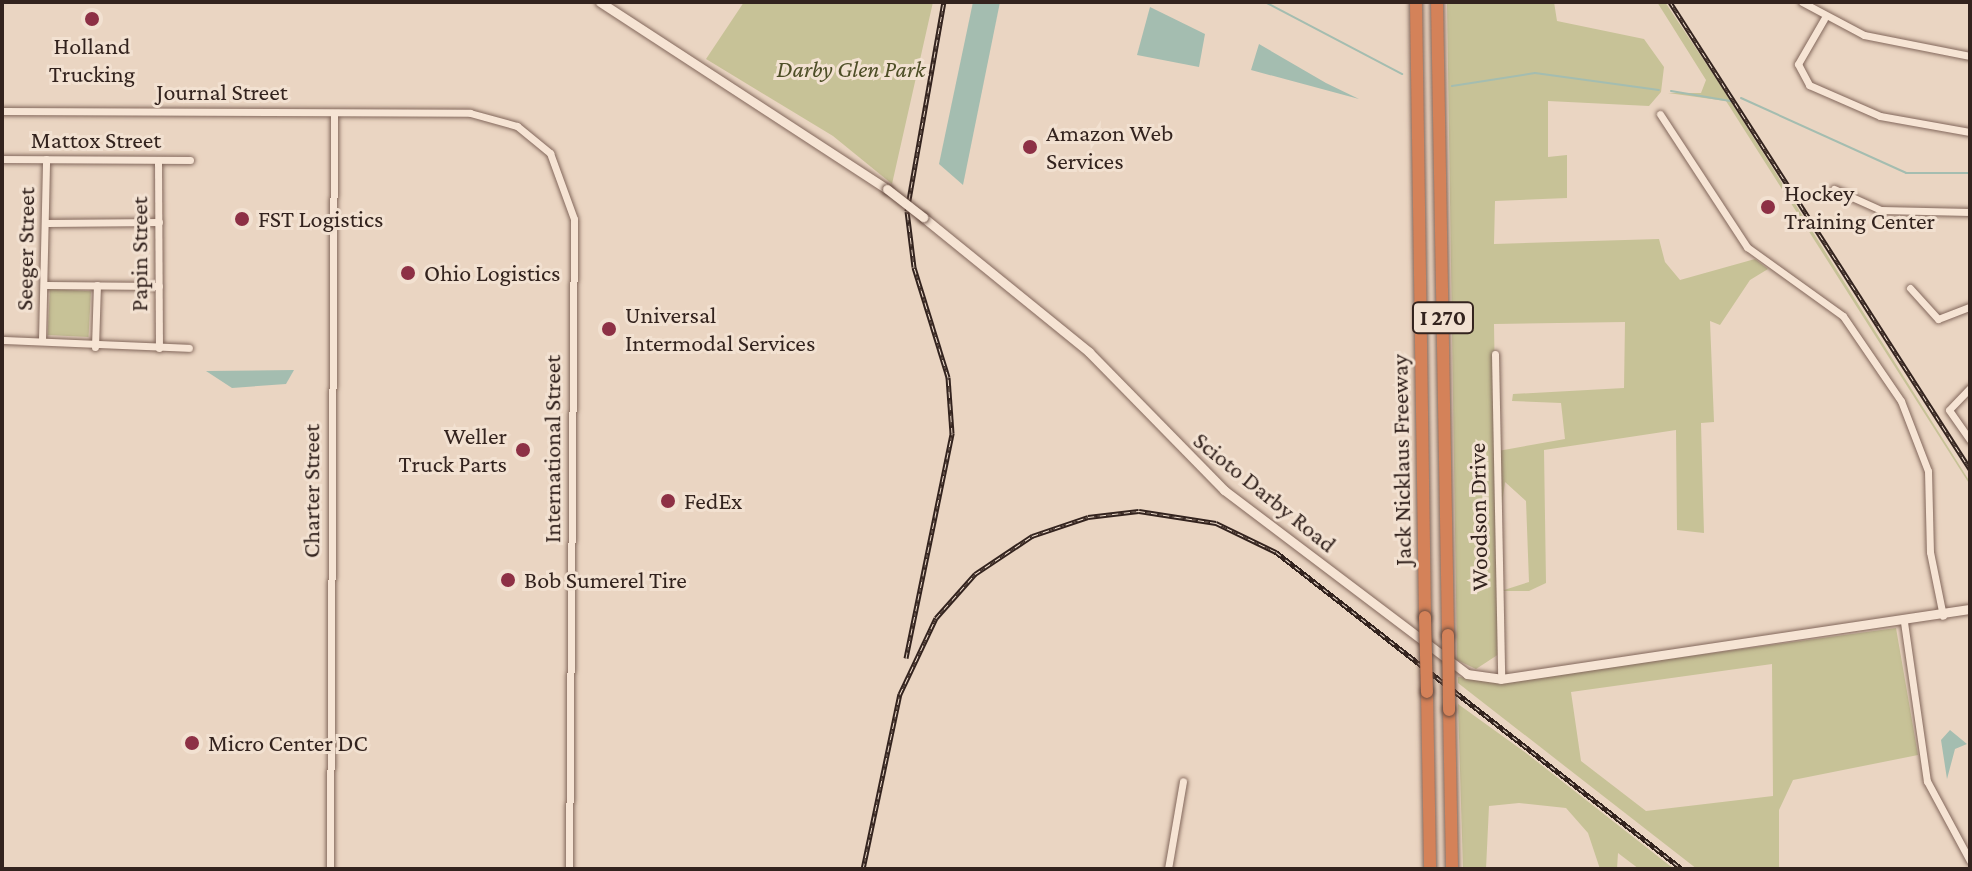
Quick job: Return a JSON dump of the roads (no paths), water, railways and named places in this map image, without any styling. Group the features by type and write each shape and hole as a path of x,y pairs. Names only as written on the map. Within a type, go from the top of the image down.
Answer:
{"highway":[{"name":"Jack Nicklaus Freeway","path":"1416,2 1430,869"},
{"name":"Jack Nicklaus Freeway","path":"1437,2 1452,869"}],"main road":[{"name":"Scioto Darby Road","path":"600,2 887,189 923,217 1089,352 1224,490 1449,663 1501,679 1904,622 1970,609"}],"street":[{"path":"1802,2 1824,19 1864,35 1970,56"},
{"path":"1824,19 1798,64 1809,85 1880,116 1970,132"},
{"name":"Journal Street","path":"2,111 442,113"},
{"name":"Charter Street","path":"330,869 334,113"},
{"name":"International Street","path":"442,113 486,115 530,135 557,165 572,209 569,869"},
{"path":"1660,114 1747,247 1843,316 1901,401 1928,471 1930,552 1943,616"},
{"name":"Mattox Street","path":"2,159 190,160"},
{"name":"Seeger Street","path":"42,340 46,285 46,159"},
{"name":"Papin Street","path":"158,160 159,348"},
{"path":"1834,189 1881,210 1970,212"},
{"path":"46,223 159,222"},
{"path":"46,285 159,286"},
{"path":"95,347 97,285"},
{"path":"1910,288 1938,319 1970,307"},
{"path":"2,340 42,340 95,347 189,348"},
{"name":"Woodson Drive","path":"1495,354 1501,679"},
{"path":"1970,388 1952,401 1951,415 1970,440"},
{"path":"1904,622 1927,781 1970,861"},
{"path":"1168,869 1183,781"}],"waterway":[{"path":"1265,2 1402,74"},
{"path":"1452,86 1535,73 1659,90"},
{"path":"1671,91 1730,101"},
{"path":"1741,98 1906,173 1970,173"}],"railway":[{"path":"906,658 952,433 948,377 914,267 907,211 944,2"},
{"path":"1670,2 1970,469"},
{"path":"863,869 900,694 936,618 975,574 1032,536 1088,517 1139,511 1216,523 1276,552 1682,869"}],"place":[{"name":"Holland Trucking","path":"92,19"},
{"name":"Amazon Web Services","path":"1030,147"},
{"name":"Hockey Training Center","path":"1768,207"},
{"name":"FST Logistics","path":"242,219"},
{"name":"Ohio Logistics","path":"408,273"},
{"name":"Universal Intermodal Services","path":"609,329"},
{"name":"Weller Truck Parts","path":"523,450"},
{"name":"FedEx","path":"668,501"},
{"name":"Bob Sumerel Tire","path":"508,580"},
{"name":"Micro Center DC","path":"192,743"}],"park label":[{"name":"Darby Glen Park","path":"851,69"}]}
